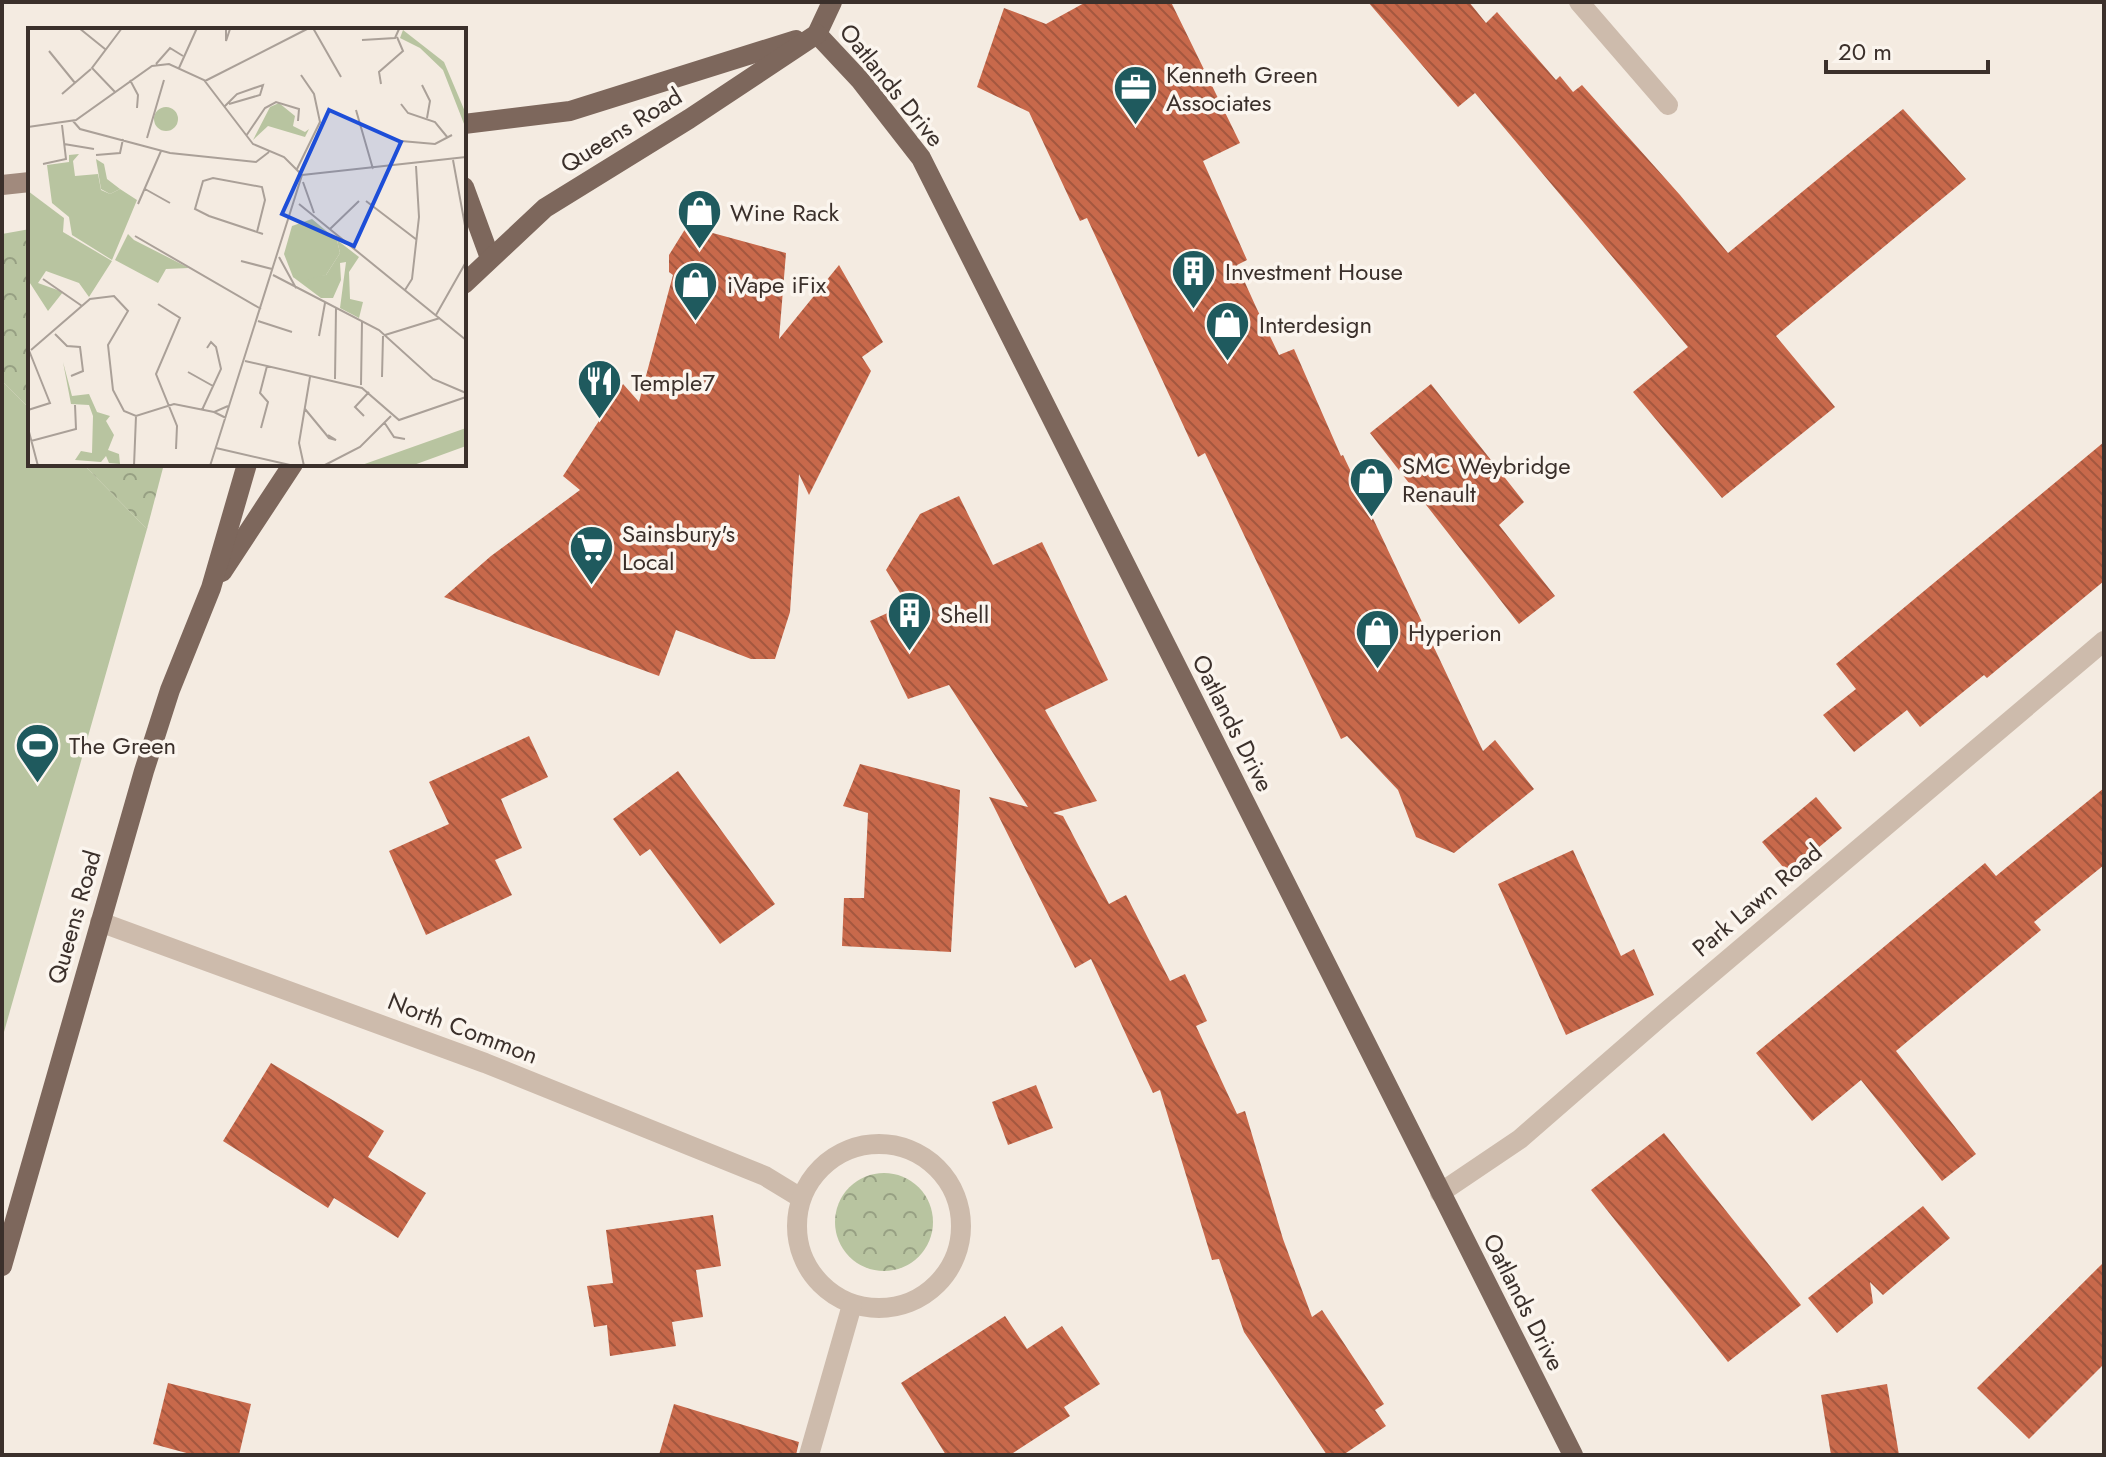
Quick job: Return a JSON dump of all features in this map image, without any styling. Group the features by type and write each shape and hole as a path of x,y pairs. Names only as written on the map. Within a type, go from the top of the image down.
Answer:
{"main road":[{"path":"466,124 570,111 817,34 832,2"},
{"name":"Queens Road","path":"466,282 545,208 689,119 817,34"},
{"name":"Oatlands Drive","path":"817,34 861,81 921,158 1573,1455"},
{"path":"2,185 28,182"},
{"path":"466,192 490,258"},
{"name":"Queens Road","path":"2,1266 167,699 211,588 246,466"},
{"name":"Queens Road","path":"211,588 292,466"}],"street":[{"path":"1579,2 1668,105"},
{"name":"Park Lawn Road","path":"1440,1193 1520,1139 2104,641"},
{"name":"North Common","path":"100,922 485,1063 765,1176 801,1198"},
{"path":"888,1144 914,1152 937,1168 953,1190 961,1217 959,1244 949,1270 931,1291 907,1304 880,1309 852,1305 829,1292 811,1273 799,1250 796,1224 801,1198 814,1175 835,1156 860,1146 888,1144"},
{"path":"809,1455 852,1305"}],"green space":[{"path":"28,229 28,407 2,381 2,234"},
{"name":"The Green","path":"2,381 28,407 28,466 85,466 147,529 2,1039"},
{"path":"85,466 163,466 147,529"},
{"path":"884,1173 903,1177 919,1187 929,1203 933,1222 929,1241 919,1257 903,1267 884,1271 865,1267 849,1257 839,1241 835,1222 839,1203 849,1187 865,1177"}],"building":[{"path":"1086,2 1171,2 1240,143 1203,161 1247,260 1237,265 1256,307 1279,355 1294,349 1341,456 1483,751 1495,740 1534,789 1454,853 1416,837 1398,790 1347,736 1341,739 1205,453 1198,457 1087,218 1080,221 1029,112 977,87 1004,8 1046,24"},
{"path":"1368,2 1469,2 1486,23 1497,12 1556,80 1560,76 1573,92 1582,85 1728,253 1903,109 1966,179 1776,336 1835,407 1722,498 1633,392 1688,347 1475,93 1458,107"},
{"path":"687,226 786,253 779,339 839,265 883,342 862,357 871,371 809,495 799,474 790,612 775,659 751,659 676,630 659,676 444,597 491,556 580,490 563,476 623,384 639,402 673,275 669,272 669,255"},
{"path":"1431,384 1524,502 1499,525 1555,596 1519,624 1370,433"},
{"path":"2104,442 2104,581 1987,678 1984,675 1920,727 1907,710 1854,752 1823,715 1856,689 1836,664"},
{"path":"959,496 993,565 1042,542 1108,680 1045,710 1097,801 1053,813 1063,816 1109,904 1126,895 1170,981 1185,974 1207,1021 1196,1026 1237,1114 1245,1111 1283,1239 1312,1317 1322,1310 1384,1404 1375,1410 1386,1426 1343,1455 1327,1455 1244,1332 1219,1259 1212,1260 1160,1090 1153,1093 1091,959 1075,968 989,797 1028,807 949,685 908,699 870,621 907,604 886,570 920,514"},
{"path":"529,736 548,777 501,799 522,848 495,860 512,895 426,935 389,851 449,824 429,782"},
{"path":"860,764 960,790 951,952 842,946 844,898 864,898 868,813 843,806"},
{"path":"678,771 775,904 720,944 650,849 640,856 613,819"},
{"path":"2104,788 2104,865 2034,922 2041,930 1896,1051 1976,1154 1942,1181 1861,1080 1812,1121 1756,1053 1985,863 1996,876"},
{"path":"1816,797 1842,828 1788,873 1762,842"},
{"path":"1573,850 1621,956 1634,949 1654,995 1566,1035 1498,884"},
{"path":"271,1063 384,1131 368,1157 426,1193 398,1238 334,1198 328,1208 223,1141"},
{"path":"1036,1085 1053,1128 1008,1145 992,1102"},
{"path":"1664,1133 1801,1305 1728,1362 1591,1190"},
{"path":"1923,1206 1950,1238 1883,1295 1870,1282 1873,1303 1837,1333 1808,1298"},
{"path":"713,1215 721,1266 696,1270 703,1317 672,1322 676,1346 610,1356 607,1325 594,1327 587,1286 613,1283 606,1230"},
{"path":"2104,1262 2104,1364 2029,1439 1977,1388"},
{"path":"1005,1316 1027,1349 1062,1326 1100,1384 1064,1407 1070,1416 1010,1455 946,1455 901,1383"},
{"path":"168,1383 251,1404 239,1455 194,1455 153,1444"},
{"path":"1887,1384 1899,1455 1831,1455 1821,1395"},
{"path":"674,1404 799,1442 796,1455 659,1455"}],"place":[{"name":"Kenneth Green Associates","path":"1135,127"},
{"name":"Wine Rack","path":"699,251"},
{"name":"Investment House","path":"1194,310"},
{"name":"iVape iFix","path":"696,323"},
{"name":"Interdesign","path":"1228,363"},
{"name":"Temple7","path":"600,421"},
{"name":"SMC Weybridge Renault","path":"1371,518"},
{"name":"Sainsbury's Local","path":"591,586"},
{"name":"Shell","path":"909,653"},
{"name":"Hyperion","path":"1377,671"},
{"name":"The Green","path":"38,784"}]}
